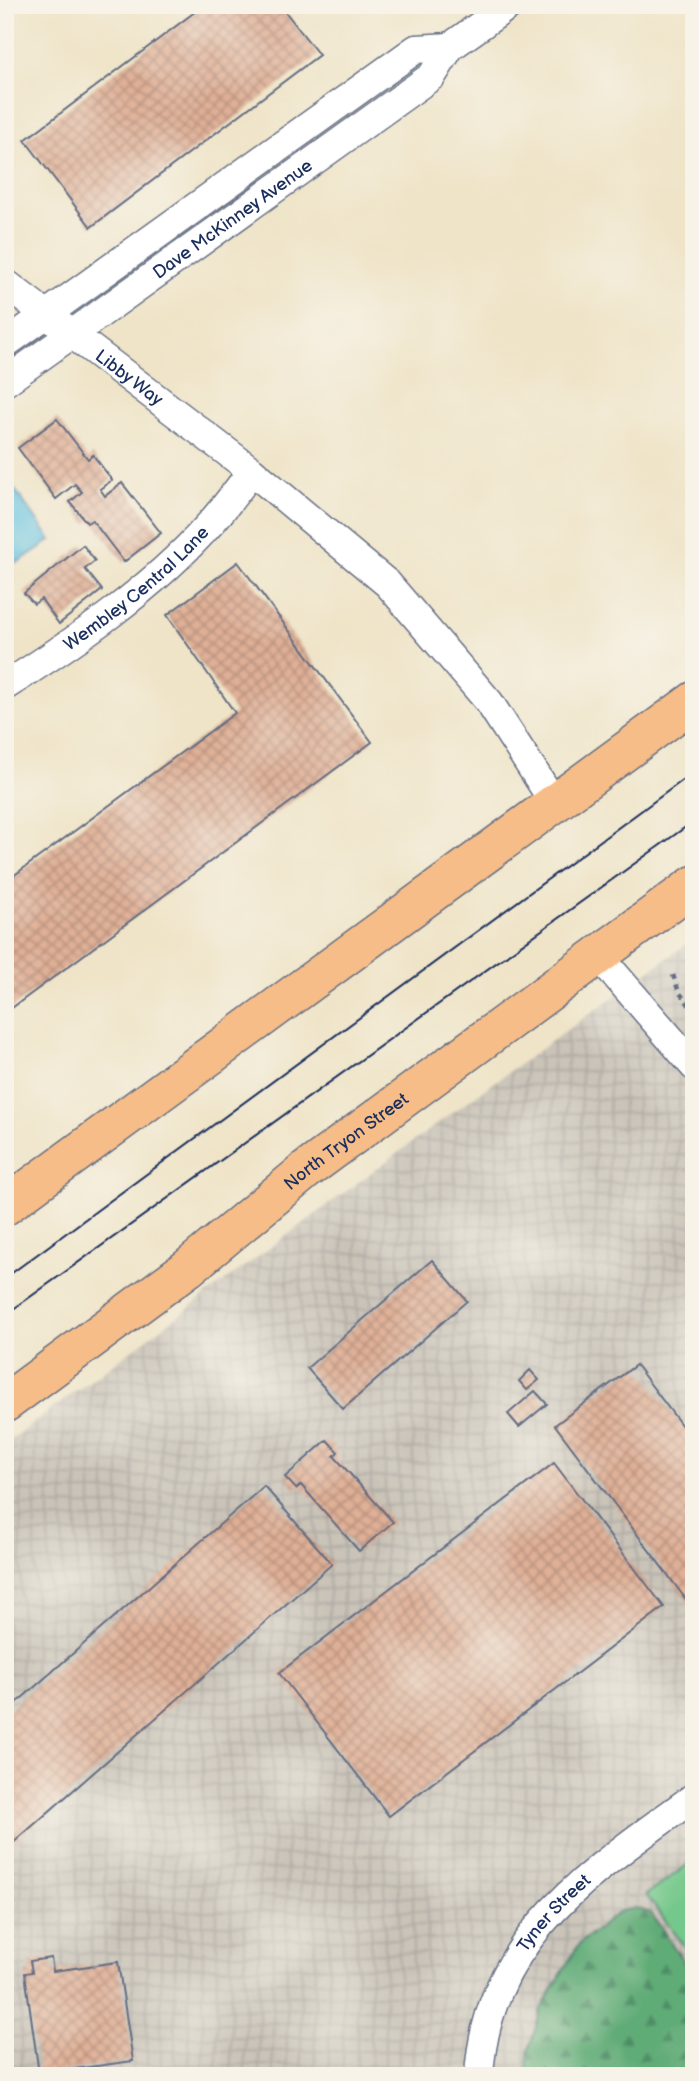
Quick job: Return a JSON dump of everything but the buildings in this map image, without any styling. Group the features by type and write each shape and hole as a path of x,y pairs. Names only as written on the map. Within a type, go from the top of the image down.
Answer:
{"main road":[{"path":"5,1206 694,701"},
{"name":"North Tryon Street","path":"5,1403 188,1268 305,1171 694,886"}],"street":[{"name":"Dave McKinney Avenue","path":"5,382 432,76 450,47 509,5"},
{"name":"Dave McKinney Avenue","path":"5,344 416,49 450,47"},
{"name":"Libby Way","path":"5,283 252,471 388,584 489,702 555,804"},
{"name":"Wembley Central Lane","path":"5,686 38,666 137,594 208,526 252,471"},
{"path":"598,955 694,1066"},
{"name":"Tyner Street","path":"479,2076 484,2034 495,1998 524,1943 578,1886 694,1797"}],"path":[{"path":"673,975 679,992 694,1012"}],"shaded area":[{"path":"694,939 694,2076 5,2076 5,1444 460,1107"}],"green space":[{"path":"694,1860 694,1959 646,1895"},
{"path":"636,1908 651,1913 694,1977 694,2076 527,2076 528,2053 542,2007 579,1944 620,1911"}],"water":[{"path":"15,490 51,540 17,563 5,547 5,497"}],"tram line":[{"path":"5,1278 694,772"},
{"path":"5,1315 694,821"}]}
